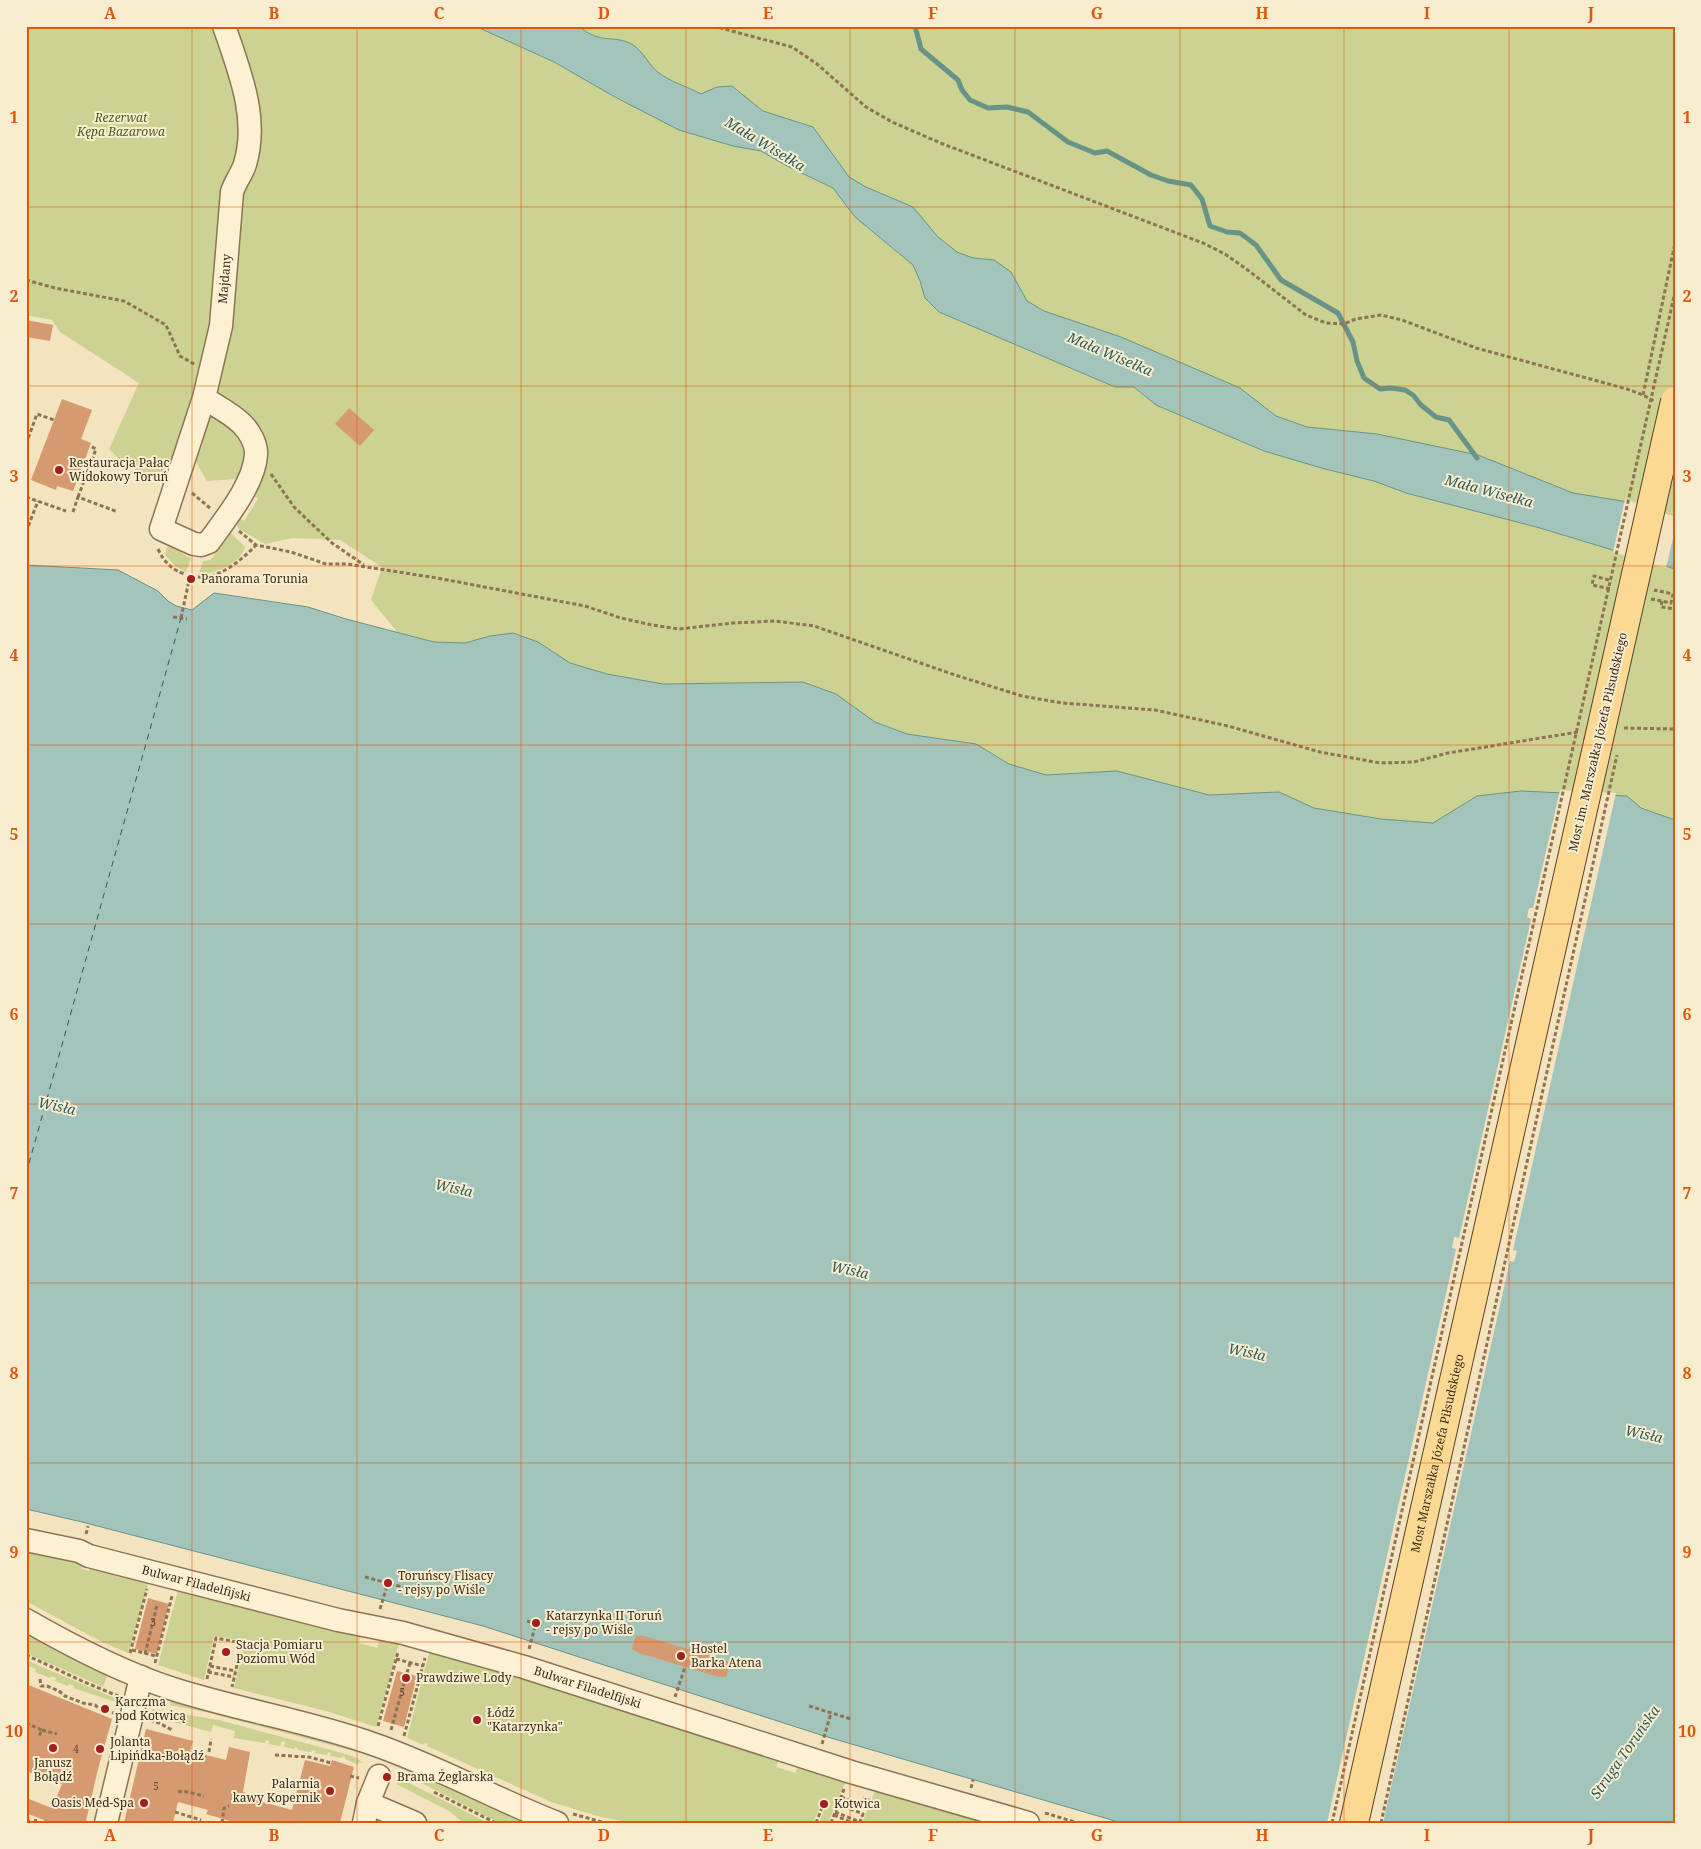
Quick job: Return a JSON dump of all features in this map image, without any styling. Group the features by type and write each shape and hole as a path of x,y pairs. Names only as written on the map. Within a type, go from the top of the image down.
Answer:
{"main road":[{"name":"Most im. Marszałka Józefa Piłsudskiego","path":"1521,1083 1667,402"},
{"name":"Most Marszałka Józefa Piłsudskiego","path":"1354,1823 1521,1083"}],"street":[{"name":"Majdany","path":"160,529 204,398 212,368 221,326 232,192 245,165 250,136 246,93 224,26"},
{"path":"160,529 194,544 201,545 209,542 244,490 252,472 256,453 252,437 242,424 231,415 204,398"},
{"name":"Bulwar Filadelfijski","path":"26,1540 79,1551 89,1556 338,1620 430,1640 524,1667 851,1772 1028,1823"},
{"path":"26,1620 98,1659 147,1673 185,1692 312,1726 394,1742 438,1770 509,1804 558,1823"},
{"path":"106,1823 147,1673"},
{"path":"394,1742 366,1813 415,1823"}],"path":[{"path":"713,26 792,47 817,64 866,107 892,122 943,144 1218,250 1249,271 1306,316 1326,323 1344,324 1356,319 1381,315 1402,320 1476,348 1667,402"},
{"path":"1643,395 1675,243"},
{"path":"26,280 55,288 124,301 166,325 180,356 197,366 212,368"},
{"path":"1332,1823 1675,292"},
{"path":"26,444 37,414 54,420"},
{"path":"73,512 96,449 90,446"},
{"path":"256,453 294,507 332,543 366,566"},
{"path":"176,480 256,545 291,552 326,564 366,566 586,606 621,618 679,629 732,622 775,621 814,626 1022,696 1062,703 1155,710 1228,726 1320,752 1380,763 1414,762 1448,753 1579,732"},
{"path":"26,497 66,511"},
{"path":"78,497 118,512"},
{"path":"26,532 28,521 38,501"},
{"path":"160,529 157,540 158,550 162,558 175,570 185,574"},
{"path":"198,577 208,577 230,567 244,558 256,545"},
{"path":"181,618 190,576"},
{"path":"1601,587 1592,585 1594,576 1610,580"},
{"path":"1651,600 1656,580"},
{"path":"1653,590 1673,594 1671,603 1662,601 1661,606 1675,609"},
{"path":"173,617 187,619"},
{"path":"1621,736 1622,727 1675,729"},
{"path":"1381,1823 1619,745"},
{"path":"129,1658 152,1571"},
{"path":"365,1577 425,1593"},
{"path":"147,1673 156,1656 177,1578"},
{"path":"383,1599 388,1583"},
{"path":"145,1654 157,1605"},
{"path":"527,1621 542,1625"},
{"path":"531,1641 536,1623"},
{"path":"377,1731 403,1633"},
{"path":"206,1684 216,1638 242,1643 231,1691"},
{"path":"394,1742 423,1666 430,1640"},
{"path":"131,1650 156,1656"},
{"path":"26,1655 82,1682 107,1690"},
{"path":"396,1659 423,1666"},
{"path":"394,1742 410,1663"},
{"path":"210,1666 236,1671"},
{"path":"676,1692 685,1666"},
{"path":"208,1672 234,1677"},
{"path":"40,1679 41,1686 47,1686 74,1700 95,1705 102,1711 120,1715"},
{"path":"809,1706 851,1719"},
{"path":"823,1740 831,1713"},
{"path":"148,1720 172,1730"},
{"path":"26,1723 57,1734"},
{"path":"39,1736 42,1730"},
{"path":"209,1752 211,1739"},
{"path":"275,1755 309,1757 331,1763"},
{"path":"350,1776 356,1778"},
{"path":"429,1790 496,1823"},
{"path":"831,1823 844,1790 852,1793"},
{"path":"178,1792 183,1791 204,1796"},
{"path":"841,1797 866,1808 869,1800 861,1796"},
{"path":"834,1813 860,1822 863,1814 838,1804"},
{"path":"816,1823 824,1805"},
{"path":"222,1823 224,1808 229,1806"},
{"path":"175,1812 201,1820"},
{"path":"834,1813 853,1823"},
{"path":"26,1819 33,1823 36,1817"}],"green space":[{"name":"Rezerwat Kępa Bazarowa","path":"26,26 475,26 554,62 615,97 712,139 733,146 761,151 833,188 855,217 913,265 925,298 939,312 1115,387 1134,387 1156,405 1264,451 1374,481 1406,493 1540,528 1675,569 1675,820 1641,808 1626,796 1521,791 1477,796 1433,823 1381,819 1314,808 1279,792 1209,795 1117,771 1046,775 1009,764 976,744 907,734 875,722 836,694 803,682 663,684 607,674 570,663 538,642 490,636 465,643 434,642 398,633 371,600 382,567 340,540 292,538 265,544 238,528 235,514 244,521 258,499 235,479 207,481 192,455 167,486 124,464 109,449 139,383 60,332 52,320 26,315"},
{"path":"579,26 1675,26 1675,520 1628,502 1573,493 1478,455 1377,434 1307,427 1276,416 1240,388 1121,337 1044,311 1027,301 1011,272 994,260 973,258 957,252 938,237 913,207 866,187 849,177 812,127 763,111 732,86 717,87 701,94 659,73 628,43 595,36"},
{"path":"227,533 231,533 245,547 242,554 226,567 198,576 203,561 210,560 213,557"},
{"path":"173,545 191,558 186,572 175,566 165,555 167,547"},
{"path":"26,1547 83,1562 82,1569 89,1571 91,1564 150,1579 128,1653 100,1641 26,1601"},
{"path":"179,1586 361,1633 359,1643 377,1648 380,1638 399,1643 376,1727 326,1711 234,1688 245,1641 214,1636 204,1680 158,1665"},
{"path":"26,1630 108,1674 103,1687 26,1653"},
{"path":"431,1646 780,1757 776,1767 795,1773 799,1764 847,1778 828,1823 819,1823 827,1804 822,1802 813,1823 633,1823 601,1817 551,1802 427,1746 428,1744 425,1743 424,1745 407,1738"},
{"path":"26,1660 117,1699 116,1702 73,1688 74,1686 69,1684 68,1686 55,1681 56,1678 51,1676 50,1678 35,1672 36,1669 26,1665"},
{"path":"173,1696 363,1748 361,1753 210,1713 170,1705"},
{"path":"152,1709 219,1720 342,1753 357,1758 363,1763 359,1762 358,1765 342,1756 341,1758 330,1756 331,1753 328,1752 327,1755 315,1753 316,1751 312,1750 311,1752 298,1750 295,1747 294,1749 284,1747 285,1742 282,1741 280,1746 269,1744 269,1741 265,1740 265,1743 234,1738 235,1731 213,1725 211,1732 150,1716"},
{"path":"411,1766 531,1823 500,1823 406,1775"},
{"path":"401,1780 488,1823 464,1823 449,1811 396,1784"},
{"path":"877,1786 1004,1823 862,1823"}],"water":[{"name":"Mała Wisełka","path":"475,26 579,26 593,35 620,40 633,45 659,73 701,94 717,87 732,86 763,111 813,127 849,177 866,187 913,207 938,237 957,252 973,258 994,260 1011,272 1027,301 1044,311 1121,337 1240,388 1276,416 1307,427 1377,434 1478,455 1573,493 1628,502 1675,520 1675,569 1540,528 1406,493 1374,481 1264,451 1156,405 1134,387 1115,387 939,312 925,298 913,265 855,217 833,188 761,151 733,146 679,130 615,97 554,62"},
{"path":"26,565 118,570 158,591 176,606 192,610 214,593 308,607 434,642 465,643 490,636 513,633 538,642 570,663 607,674 663,684 803,682 836,694 875,722 907,734 976,744 1009,764 1046,775 1117,771 1209,795 1279,792 1314,808 1381,819 1433,823 1477,796 1521,791 1627,796 1641,808 1675,820 1675,1823 1122,1823 824,1736 483,1626 26,1509"}],"pier":[{"path":"1625,499 1675,517 1675,530 1666,568 1613,552"},
{"path":"1560,790 1616,793 1513,1250 1517,1251 1514,1262 1510,1261 1383,1823 1327,1823 1456,1249 1452,1248 1454,1237 1459,1238 1531,919 1527,917 1529,908 1533,908"}],"building":[{"path":"26,320 53,325 50,341 26,337"},
{"path":"62,399 92,410 81,439 91,443 73,491 57,486 56,490 31,480"},
{"path":"349,408 374,430 360,446 335,424"},
{"path":"148,1598 169,1604 157,1654 135,1649"},
{"name":"Hostel Barka Atena","path":"636,1635 724,1660 730,1663 726,1677 719,1677 639,1653 632,1649"},
{"path":"397,1671 417,1676 404,1727 383,1721"},
{"path":"26,1684 112,1719 98,1769 87,1823 44,1823 44,1820 26,1813 26,1798 52,1808 62,1784 26,1771"},
{"path":"146,1729 193,1741 190,1751 226,1760 229,1747 250,1752 243,1792 260,1797 259,1801 292,1810 305,1760 330,1766 332,1760 354,1767 340,1823 237,1823 206,1814 208,1810 178,1802 173,1823 124,1823"}],"waterway":[{"path":"915,26 921,49 958,80 962,90 970,100 988,108 1007,107 1028,112 1068,142 1095,153 1107,151 1151,175 1168,181 1191,185 1202,199 1210,226 1227,232 1240,233 1256,245 1281,280 1338,313 1353,342 1357,361 1364,378 1380,389 1405,390 1436,417 1449,420 1477,458"}],"ferry route":[{"path":"26,1174 181,618"}],"place":[{"name":"Restauracja Pałac Widokowy Toruń","path":"59,470"},
{"name":"Panorama Torunia","path":"191,579"},
{"name":"Toruńscy Flisacy - rejsy po Wiśle","path":"388,1583"},
{"name":"Katarzynka II Toruń - rejsy po Wiśle","path":"536,1623"},
{"name":"Stacja Pomiaru Poziomu Wód","path":"226,1652"},
{"name":"Hostel Barka Atena","path":"681,1656"},
{"name":"Prawdziwe Lody","path":"406,1678"},
{"name":"Karczma pod Kotwicą","path":"105,1709"},
{"name":"Łódź \"Katarzynka\"","path":"477,1720"},
{"name":"Janusz Bołądź","path":"53,1748"},
{"name":"Jolanta Lipińdka-Bołądź","path":"100,1749"},
{"name":"Brama Żeglarska","path":"387,1777"},
{"name":"Palarnia kawy Kopernik","path":"330,1791"},
{"name":"Oasis Med-Spa","path":"144,1803"},
{"name":"Kotwica","path":"824,1804"}],"water label":[{"name":"Wisła","path":"57,1106"},
{"name":"Wisła","path":"454,1188"},
{"name":"Wisła","path":"850,1270"},
{"name":"Wisła","path":"1247,1352"},
{"name":"Wisła","path":"1644,1434"},
{"name":"Struga Toruńska","path":"1625,1752"}]}
